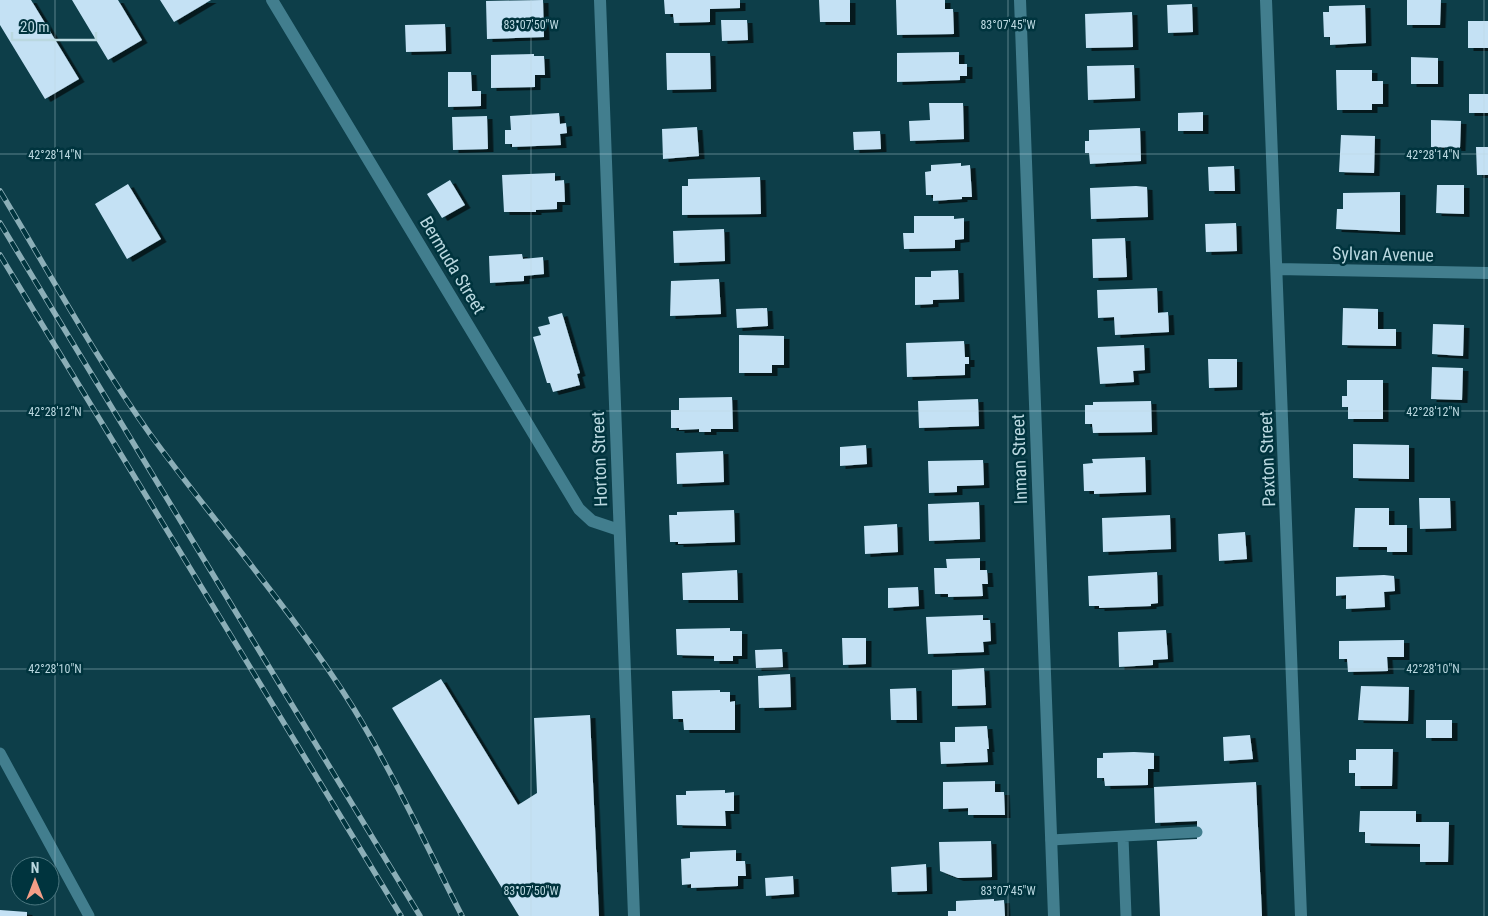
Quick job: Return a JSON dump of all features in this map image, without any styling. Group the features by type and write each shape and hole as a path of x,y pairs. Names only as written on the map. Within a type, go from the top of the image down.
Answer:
{"street":[{"name":"Bermuda Street","path":"272,0 579,509 592,521 619,530"},
{"name":"Horton Street","path":"600,0 634,916"},
{"name":"Inman Street","path":"1020,0 1054,916"},
{"name":"Paxton Street","path":"1266,0 1301,916"},
{"name":"Sylvan Avenue","path":"1277,269 1488,273"}],"lane":[{"path":"0,753 89,916"},
{"path":"1051,840 1197,832"},
{"path":"1123,837 1126,916"}],"building":[{"path":"0,0 31,0 79,79 45,99 0,25"},
{"path":"72,0 118,0 142,40 108,60"},
{"path":"160,0 211,0 174,22"},
{"path":"543,0 544,37 487,39 486,1"},
{"path":"664,0 740,0 740,8 710,9 710,22 674,23 673,14 665,14"},
{"path":"819,0 850,0 850,22 820,22"},
{"path":"896,0 945,0 945,9 953,9 954,34 897,35"},
{"path":"1407,0 1441,0 1440,25 1407,25"},
{"path":"1192,4 1193,32 1168,33 1167,5"},
{"path":"1365,5 1366,43 1330,45 1330,37 1324,37 1323,12 1329,12 1329,6"},
{"path":"1132,12 1133,47 1086,48 1085,14"},
{"path":"721,20 747,20 748,40 722,41"},
{"path":"1468,21 1488,21 1488,48 1468,48"},
{"path":"445,24 446,51 406,52 405,25"},
{"path":"959,52 959,64 967,64 967,76 960,76 960,80 897,82 897,53"},
{"path":"666,53 710,53 711,89 667,90"},
{"path":"534,54 534,56 544,56 545,75 535,75 535,87 491,88 491,55"},
{"path":"1411,57 1438,58 1438,84 1411,84"},
{"path":"1134,65 1135,98 1088,100 1087,66"},
{"path":"1336,70 1372,70 1372,81 1383,81 1383,104 1372,104 1372,110 1337,110"},
{"path":"448,72 471,72 472,91 481,91 481,106 448,107"},
{"path":"1469,94 1488,94 1488,113 1469,113"},
{"path":"929,103 963,103 964,139 910,141 909,121 930,120"},
{"path":"1203,112 1203,131 1178,131 1178,113"},
{"path":"559,113 560,124 566,123 567,133 560,134 561,145 512,147 512,144 505,144 505,130 511,130 510,116"},
{"path":"487,116 488,149 453,150 452,117"},
{"path":"1431,120 1461,121 1460,148 1431,147"},
{"path":"697,127 699,156 663,159 662,129"},
{"path":"1140,128 1141,161 1090,164 1089,153 1085,153 1085,141 1089,141 1089,130"},
{"path":"880,131 881,149 854,150 853,132"},
{"path":"1341,135 1375,136 1374,173 1339,172"},
{"path":"1476,147 1488,147 1488,175 1477,175"},
{"path":"961,163 961,166 970,165 972,197 933,201 933,195 926,195 925,172 931,171 931,165"},
{"path":"1234,166 1235,191 1209,191 1208,167"},
{"path":"555,173 555,181 564,180 565,202 557,202 557,209 536,210 536,212 504,212 502,175"},
{"path":"760,177 761,214 682,215 682,186 688,186 688,179"},
{"path":"450,180 465,205 442,218 427,194"},
{"path":"128,184 161,239 127,259 95,204"},
{"path":"1437,185 1464,185 1464,214 1436,213"},
{"path":"1147,187 1148,217 1091,219 1090,188"},
{"path":"1400,192 1400,232 1336,229 1337,209 1343,209 1343,193"},
{"path":"914,216 954,216 954,219 964,218 964,239 955,240 955,248 904,249 903,233 914,233"},
{"path":"1236,223 1237,251 1206,252 1205,224"},
{"path":"724,229 725,261 674,263 673,231"},
{"path":"1125,238 1127,277 1093,278 1092,239"},
{"path":"522,254 523,259 543,257 544,274 524,276 524,281 490,283 489,256"},
{"path":"958,270 959,299 933,300 933,304 915,305 915,277 931,277 931,271"},
{"path":"719,279 721,314 670,316 671,281"},
{"path":"1157,288 1158,313 1168,312 1169,332 1115,335 1114,317 1098,318 1097,290"},
{"path":"767,308 768,326 737,328 736,309"},
{"path":"1343,308 1378,309 1378,329 1396,329 1396,346 1342,345"},
{"path":"562,313 580,373 577,374 580,385 553,392 550,383 547,383 533,337 541,335 538,327 550,324 548,317"},
{"path":"1433,324 1464,325 1463,356 1432,354"},
{"path":"739,335 784,336 784,365 772,365 772,373 739,373"},
{"path":"964,341 965,357 969,357 969,364 965,364 965,375 907,377 906,343"},
{"path":"1144,345 1145,370 1133,371 1134,382 1100,384 1097,347"},
{"path":"1208,359 1237,359 1237,387 1209,388"},
{"path":"1432,367 1463,368 1462,400 1431,399"},
{"path":"1347,380 1383,380 1383,419 1348,419 1348,407 1342,407 1342,396 1347,396"},
{"path":"732,397 733,429 711,429 711,432 699,432 699,429 679,430 679,428 671,428 671,410 679,410 679,398"},
{"path":"978,399 979,426 919,428 918,401"},
{"path":"1151,401 1152,432 1093,433 1092,424 1085,424 1085,405 1093,405 1093,402"},
{"path":"1353,444 1409,445 1409,479 1353,478"},
{"path":"866,445 867,464 840,466 840,447"},
{"path":"723,451 724,482 677,484 676,453"},
{"path":"1145,457 1146,492 1094,494 1094,491 1084,491 1083,464 1093,463 1092,459"},
{"path":"983,460 984,485 957,486 957,492 929,493 928,461"},
{"path":"1419,498 1450,498 1451,528 1420,529"},
{"path":"979,502 980,539 929,541 928,504"},
{"path":"1355,508 1389,508 1389,525 1407,525 1407,552 1387,552 1387,547 1353,547"},
{"path":"734,510 735,542 678,544 678,542 670,542 669,515 677,515 677,512"},
{"path":"1170,515 1171,549 1103,552 1102,518"},
{"path":"897,524 898,552 865,554 864,526"},
{"path":"1245,532 1247,559 1219,561 1218,534"},
{"path":"980,558 980,570 987,570 988,584 982,584 983,596 948,597 948,594 935,594 934,568 947,568 946,559"},
{"path":"737,570 738,600 683,600 682,573"},
{"path":"1157,572 1158,603 1151,604 1151,606 1099,608 1099,606 1089,606 1088,576"},
{"path":"1394,576 1395,591 1384,592 1385,607 1346,609 1346,595 1336,596 1336,577"},
{"path":"918,587 919,606 888,608 888,588"},
{"path":"983,615 983,620 990,620 991,641 983,642 984,652 928,654 926,617"},
{"path":"730,628 730,631 742,631 742,656 733,656 733,661 714,661 714,656 677,655 676,629"},
{"path":"1166,630 1168,659 1153,660 1153,665 1119,667 1118,632"},
{"path":"842,638 866,638 866,664 843,665"},
{"path":"1404,640 1404,657 1387,657 1388,671 1348,672 1347,659 1339,659 1339,641"},
{"path":"782,649 783,667 756,668 755,650"},
{"path":"984,668 986,705 952,706 952,670"},
{"path":"790,674 791,707 759,708 758,676"},
{"path":"441,679 518,805 537,793 534,718 590,715 599,916 519,916 392,708"},
{"path":"1361,686 1409,687 1408,721 1358,720"},
{"path":"916,688 917,720 891,720 890,689"},
{"path":"720,690 720,692 730,692 730,702 735,701 735,730 684,730 683,719 673,719 672,691"},
{"path":"1426,720 1452,720 1452,738 1426,738"},
{"path":"987,726 988,762 941,764 940,742 955,742 955,727"},
{"path":"1250,735 1253,759 1224,761 1223,737"},
{"path":"1356,749 1393,749 1392,786 1355,786 1355,773 1349,773 1349,760 1356,760"},
{"path":"1103,753 1154,753 1154,769 1148,769 1148,785 1105,786 1104,778 1097,778 1097,758 1103,758"},
{"path":"995,781 995,792 1004,792 1005,815 968,815 968,808 943,809 943,782"},
{"path":"1256,782 1262,916 1160,916 1157,841 1197,839 1197,821 1155,823 1154,787"},
{"path":"725,790 725,793 734,792 734,811 725,811 726,826 677,825 676,795 686,795 686,791"},
{"path":"1360,811 1416,811 1416,822 1449,822 1448,862 1420,862 1420,844 1365,843 1365,832 1359,832"},
{"path":"991,841 992,877 958,878 940,871 939,842"},
{"path":"736,850 736,861 745,861 746,876 738,876 738,886 691,888 691,884 682,885 681,859 690,858 690,852"},
{"path":"926,864 927,891 892,892 891,867"},
{"path":"793,876 794,894 766,896 765,878"},
{"path":"994,899 994,901 1004,900 1005,916 948,916 948,911 956,911 956,901"},
{"path":"0,910 27,912 27,916 0,916"}],"railway":[{"path":"0,191 91,345 130,405 150,434 281,604 331,673 354,709 397,785 462,916"},
{"path":"0,223 420,916"},
{"path":"0,255 401,916"}]}
